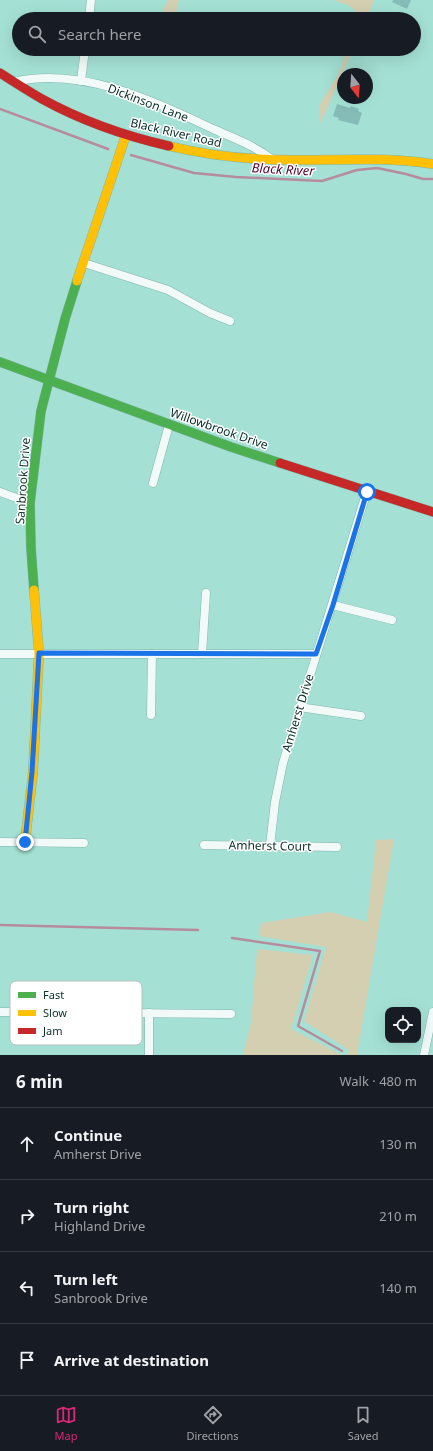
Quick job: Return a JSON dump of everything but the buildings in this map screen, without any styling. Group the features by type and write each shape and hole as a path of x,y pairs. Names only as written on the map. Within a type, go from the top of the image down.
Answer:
{"street":[{"path":"90,12 91,0"},
{"path":"81,81 84,56"},
{"name":"Black River Road","path":"0,73 43,99 99,125 126,134 190,151 220,156 273,160 373,159 402,160 433,164"},
{"name":"Dickinson Lane","path":"14,82 31,78 81,81 119,89 169,108 262,151 273,160"},
{"name":"Sanbrook Drive","path":"25,842 32,772 39,653 31,548 30,502 41,411 65,319 126,134"},
{"path":"84,263 168,290 210,313 230,321"},
{"name":"Willowbrook Drive","path":"0,362 231,447 433,512"},
{"path":"153,484 169,425"},
{"path":"0,492 30,502"},
{"name":"Amherst Drive","path":"270,846 277,786 283,763 367,492"},
{"path":"202,654 206,593"},
{"path":"333,605 392,620"},
{"path":"0,654 316,654"},
{"path":"151,715 152,654"},
{"path":"300,707 361,716"},
{"path":"0,842 84,843"},
{"name":"Amherst Court","path":"204,845 337,847"},
{"path":"0,1012 10,1012"},
{"path":"424,1055 433,1012"},
{"path":"142,1013 231,1014"},
{"path":"149,1013 149,1055"}],"shaded area":[{"path":"168,0 179,0 176,12 162,12"},
{"path":"333,0 374,0 370,12 356,12 348,5"},
{"path":"345,56 350,56 345,68 341,68"},
{"path":"337,76 337,85 320,124 320,104"},
{"path":"394,839 357,1055 346,1055 349,1050 304,1021 326,947 259,936 261,923 331,912 367,922 376,840"},
{"path":"257,949 313,955 291,1029 342,1055 243,1055 251,1023"}],"waterway":[{"name":"Black River","path":"0,109 108,149"},
{"name":"Black River","path":"131,155 194,173 236,177 322,181 357,170 377,168 423,179 433,179"},
{"path":"0,925 198,930"},
{"path":"232,938 320,951 298,1026 342,1051"}],"traffic: fast":[{"path":"34,590 30,503 41,411 65,319 77,281"},
{"path":"0,362 231,447 280,463"}],"traffic: slow":[{"path":"77,281 126,135"},
{"path":"169,146 215,155 246,158 293,160 398,160 433,164"},
{"path":"25,842 33,772 39,653 34,590"}],"traffic: jam":[{"path":"0,73 42,99 88,121 136,138 169,146"},
{"path":"280,463 433,512"}],"route":[{"path":"25,842 36,720 39,653 316,654 333,605 367,492"}]}
